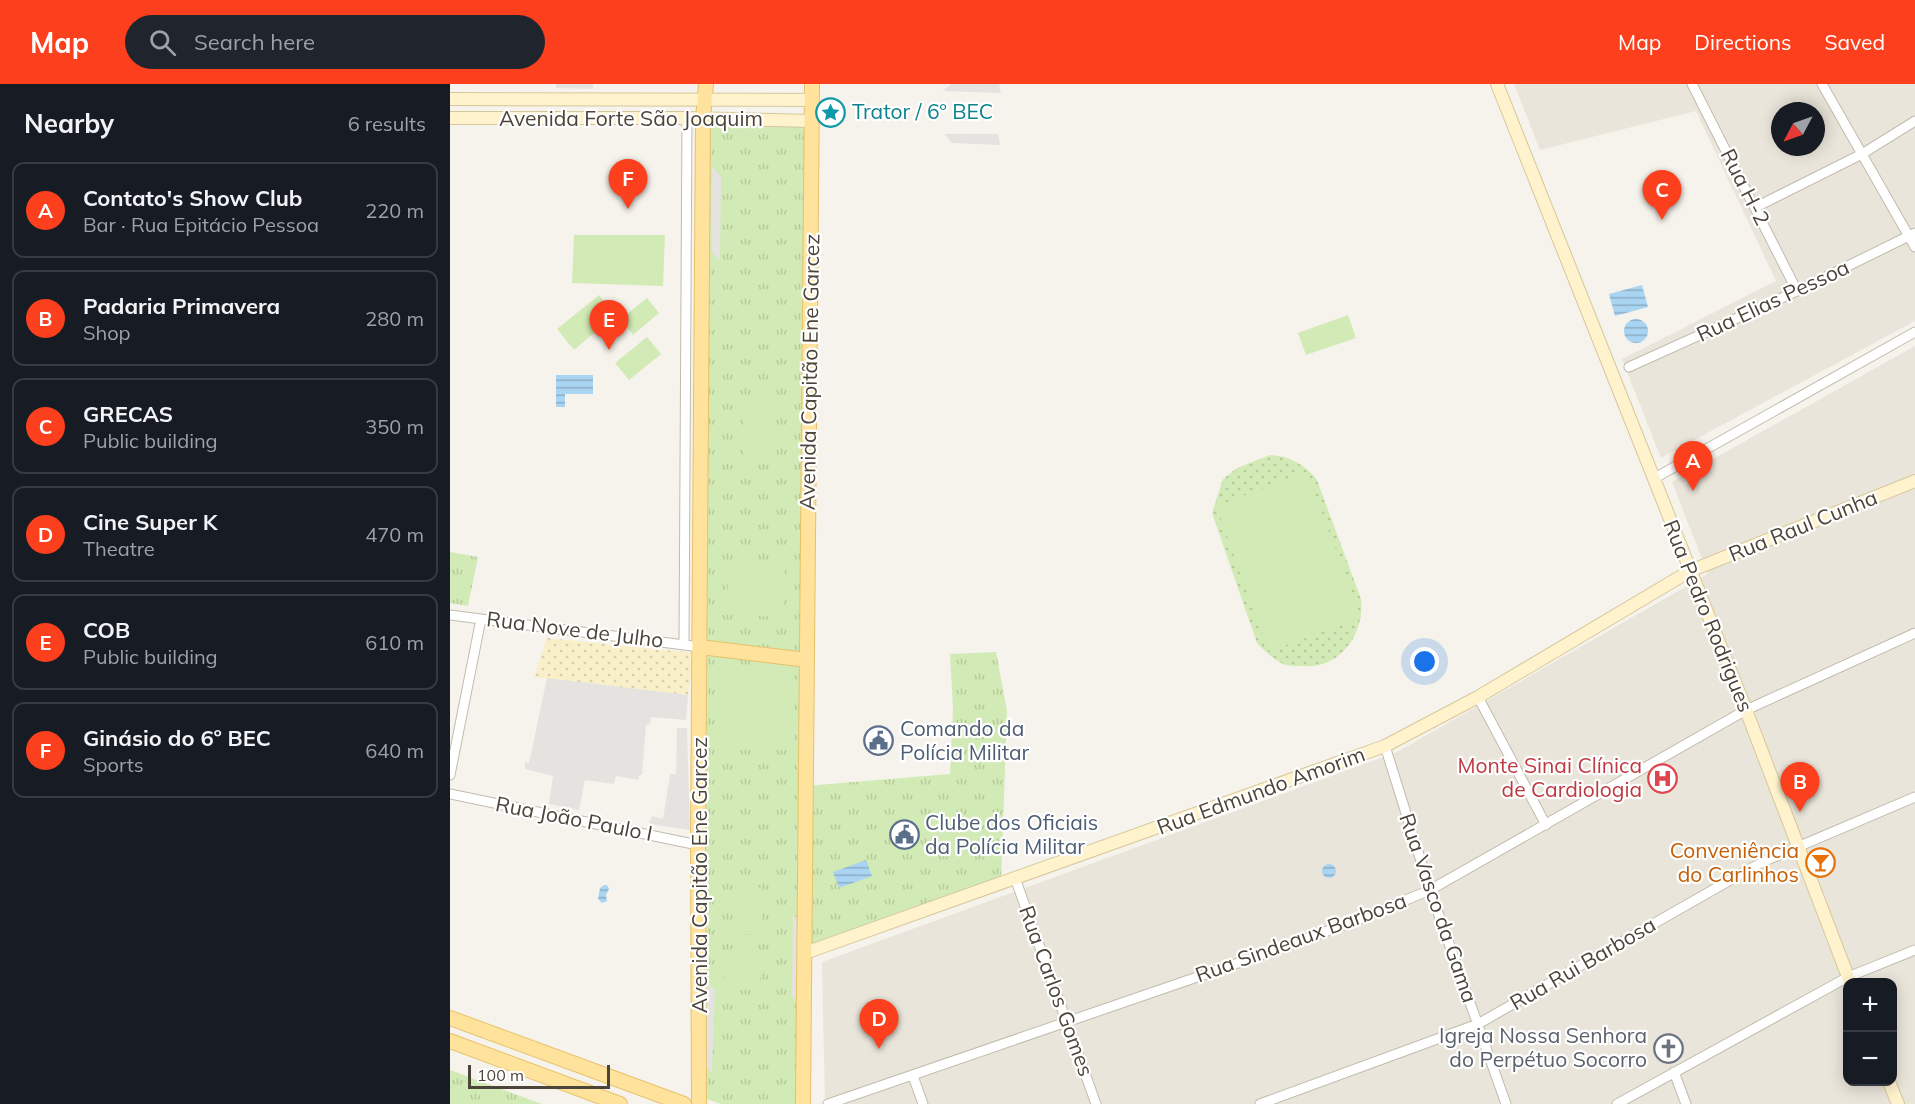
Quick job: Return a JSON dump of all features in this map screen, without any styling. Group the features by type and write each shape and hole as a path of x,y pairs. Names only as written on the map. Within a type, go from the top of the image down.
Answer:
{"main road":[{"name":"Avenida Capitão Ene Garcez","path":"699,1104 698,845 703,119 706,84"},
{"name":"Avenida Capitão Ene Garcez","path":"803,1104 812,84"},
{"path":"700,647 807,660"},
{"path":"450,1017 684,1104"},
{"path":"450,1041 620,1104"}],"street":[{"name":"Rua Pedro Rodrigues","path":"1497,84 1746,710 1848,978"},
{"name":"Rua H-2","path":"1692,84 1797,291"},
{"path":"1822,84 1912,235 1915,247"},
{"name":"Avenida Forte São Joaquim","path":"450,99 812,100"},
{"path":"502,100 503,118"},
{"path":"658,100 658,118"},
{"name":"Avenida Forte São Joaquim","path":"450,118 687,118 812,121"},
{"path":"684,643 687,118"},
{"path":"1756,207 1862,154 1915,121"},
{"name":"Rua Elias Pessoa","path":"1629,367 1797,291 1912,235"},
{"path":"1653,479 1915,332"},
{"name":"Rua Raul Cunha","path":"1690,571 1915,481"},
{"name":"Rua Edmundo Amorim","path":"805,953 1385,746 1478,697 1690,571"},
{"name":"Rua Nove de Julho","path":"450,615 684,643 700,647"},
{"path":"450,775 481,619"},
{"name":"Rua Sindeaux Barbosa","path":"828,1104 1283,947 1430,890 1746,710 1915,633"},
{"path":"1478,697 1546,825"},
{"name":"Rua Vasco da Gama","path":"1385,746 1430,890 1506,1104"},
{"name":"Rua João Paulo I","path":"450,794 698,845"},
{"name":"Rua Rui Barbosa","path":"1260,1104 1478,1024 1767,860 1915,797"},
{"name":"Rua Carlos Gomes","path":"1015,878 1096,1104"},
{"path":"1853,978 1915,950"},
{"path":"1617,1104 1674,1071 1843,983"},
{"path":"1674,1071 1686,1104"},
{"path":"913,1076 923,1104"},
{"path":"1891,1086 1898,1104"}],"shaded area":[{"path":"556,84 593,84 593,89 556,88"},
{"path":"952,84 999,84 1001,93 942,91"},
{"path":"1514,84 1915,84 1915,321 1661,458 1622,359 1776,281 1696,111 1540,150"},
{"path":"944,134 998,134 1000,145 952,143"},
{"path":"712,166 721,177 720,261 711,251"},
{"path":"1915,346 1915,1104 825,1104 822,962 1397,752 1708,574 1672,482"},
{"path":"547,678 688,695 686,720 651,717 650,724 646,725 642,775 639,775 638,780 616,776 614,784 585,780 579,810 549,804 553,776 525,769 525,762 529,763"},
{"path":"677,728 687,728 690,830 649,824 652,816 663,819 670,774 676,774"},
{"path":"793,914 800,922 799,1002 792,996"},
{"path":"708,983 715,990 712,1072 706,1068"}],"green space":[{"path":"703,119 812,121 805,162 797,913 800,922 798,1104 721,1104 706,1099"},
{"path":"574,235 665,235 663,286 572,283"},
{"path":"599,295 615,315 574,350 557,329"},
{"path":"647,298 659,313 633,335 621,319"},
{"path":"1348,315 1356,338 1306,355 1298,333"},
{"path":"647,337 661,354 629,380 615,363"},
{"path":"744,398 773,398 773,462 744,462"},
{"path":"1270,455 1296,462 1307,469 1317,480 1361,599 1359,625 1347,648 1338,656 1315,666 1283,664 1257,643 1212,513 1223,479 1237,468"},
{"path":"1307,472 1361,618 1269,651 1216,506"},
{"path":"450,552 478,557 468,606 450,603"},
{"path":"728,561 785,562 784,617 727,615"},
{"name":"Clube dos Oficiais da Polícia Militar","path":"996,652 1007,711 1001,883 805,953 806,786 950,774 953,708 950,654"},
{"path":"717,667 793,669 792,750 716,749"},
{"path":"735,888 762,888 763,934 736,934"},
{"path":"742,950 750,951 756,956 761,962 761,978 756,984 750,989 742,990 734,989 728,984 723,978 722,970 723,962 728,956 734,951"},
{"path":"450,1070 542,1104 450,1104"}],"sand":[{"path":"547,638 694,653 688,695 534,677"}],"water":[{"path":"1642,285 1648,307 1615,316 1609,294"},
{"path":"1636,319 1644,323 1648,331 1644,339 1636,343 1628,339 1624,331 1628,323"},
{"path":"556,375 593,375 593,394 565,394 565,407 556,407"},
{"path":"866,860 872,876 839,888 833,872"},
{"path":"1329,864 1334,866 1336,871 1334,876 1329,878 1324,876 1322,871 1324,866"},
{"path":"607,885 609,889 606,895 607,901 602,903 598,899 600,888"}],"place":[{"name":"Trator / 6º BEC","path":"831,112"},
{"name":"Ginásio do 6º BEC","path":"628,209"},
{"name":"GRECAS","path":"1662,220"},
{"name":"COB","path":"609,350"},
{"name":"Contato's Show Club","path":"1693,491"},
{"name":"Comando da Polícia Militar","path":"879,741"},
{"name":"Monte Sinai Clínica de Cardiologia","path":"1663,778"},
{"name":"Padaria Primavera","path":"1800,812"},
{"name":"Clube dos Oficiais da Polícia Militar","path":"904,835"},
{"name":"Conveniência do Carlinhos","path":"1820,863"},
{"name":"Igreja Nossa Senhora do Perpétuo Socorro","path":"1668,1048"},
{"name":"Cine Super K","path":"879,1049"}]}
